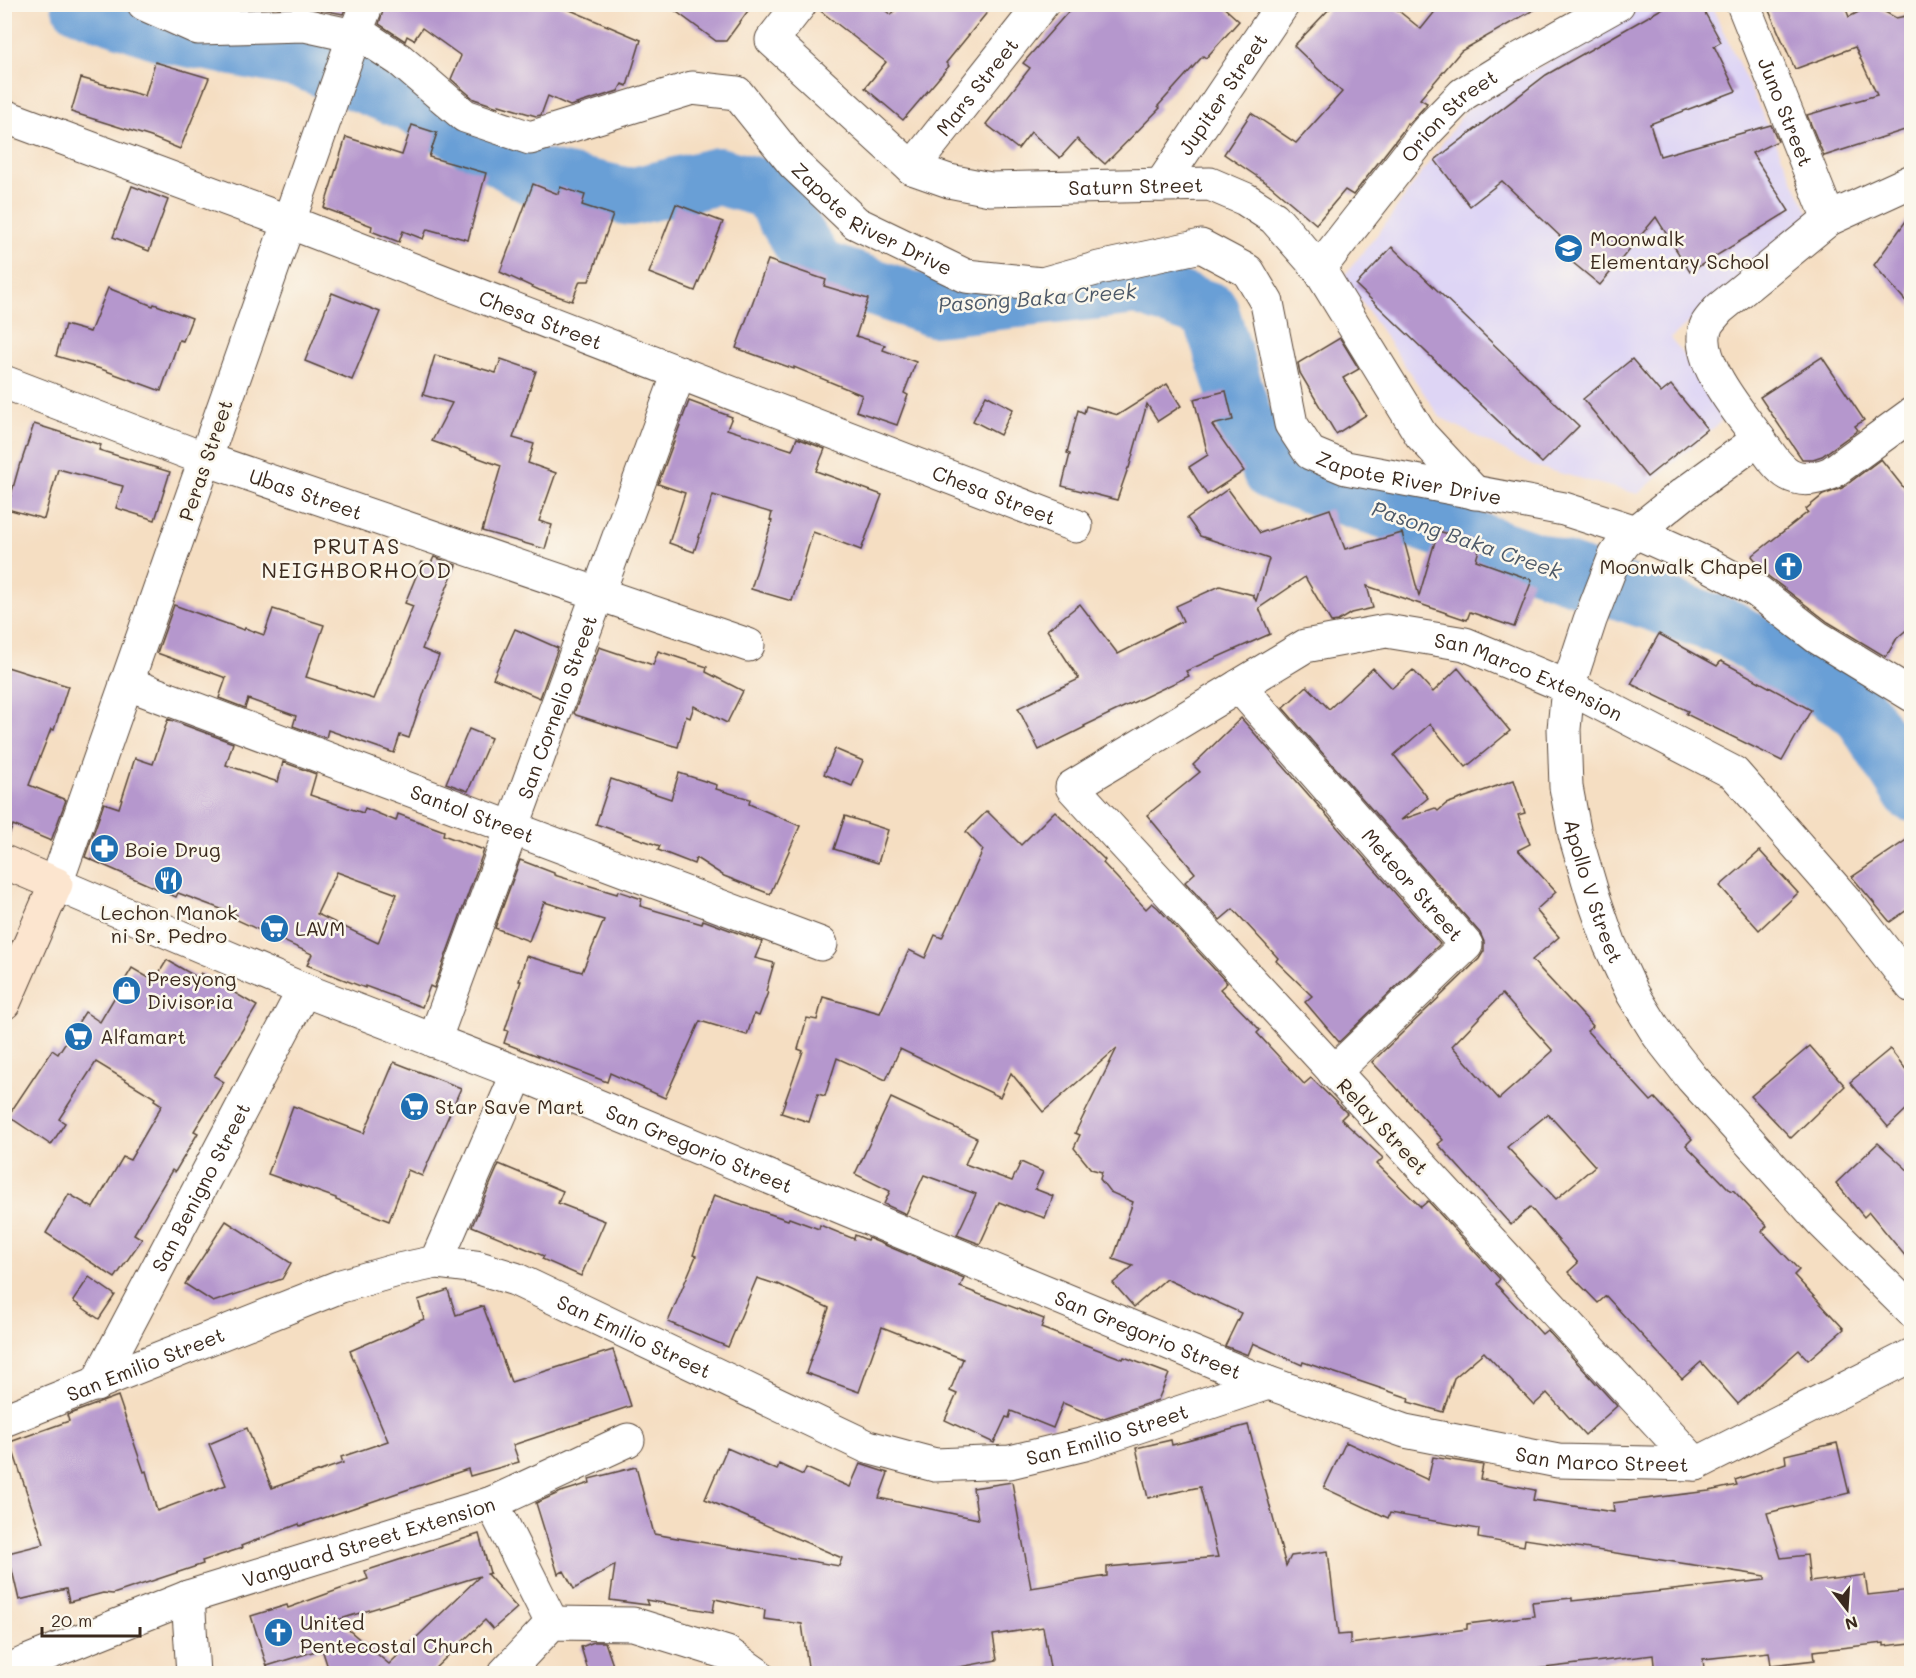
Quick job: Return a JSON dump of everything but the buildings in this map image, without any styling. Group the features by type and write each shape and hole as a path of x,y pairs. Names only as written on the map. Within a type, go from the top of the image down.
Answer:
{"main road":[{"path":"4,862 56,884 4,1004"}],"street":[{"name":"Zapote River Drive","path":"144,4 198,28 304,25 368,39 400,60 465,116 530,138 692,88 737,93 794,165 856,223 966,276 1042,284 1099,268 1201,246 1248,270 1267,303 1291,424 1311,453 1346,468 1564,509 1636,532 1705,563 1757,591 1817,637 1911,695"},
{"name":"Peras Street","path":"56,884 354,36 368,4"},
{"name":"Saturn Street","path":"801,4 772,39 912,168 949,181 990,189 1210,184 1245,199 1274,218 1319,269 1421,435 1474,493"},
{"name":"Mars Street","path":"912,168 1042,4"},
{"name":"Jupiter Street","path":"1161,185 1283,4"},
{"name":"Orion Street","path":"1319,269 1427,131 1463,94 1618,4"},
{"name":"Juno Street","path":"1743,4 1829,219"},
{"name":"Chesa Street","path":"4,117 289,222 1076,526"},
{"path":"1911,181 1829,219 1719,309 1707,325 1704,344 1709,363 1719,382 1773,460 1785,472 1798,479 1817,479 1831,473 1911,414"},
{"name":"San Cornelio Street","path":"434,1041 680,373"},
{"name":"Ubas Street","path":"4,382 205,459 748,645"},
{"name":"Apollo V Street","path":"1759,439 1636,532 1615,556 1590,620 1568,687 1564,729 1566,787 1575,836 1610,945 1633,994 1659,1036 1692,1078 1822,1222 1911,1311"},
{"name":"San Marco Extension","path":"1072,787 1305,646 1386,631 1465,644 1568,687 1734,773 1845,900 1911,986"},
{"name":"Santol Street","path":"126,683 820,944"},
{"name":"Meteor Street","path":"1239,686 1466,945 1334,1072"},
{"name":"Relay Street","path":"1072,787 1695,1464"},
{"name":"San Gregorio Street","path":"56,884 304,990 518,1073 1273,1385"},
{"name":"San Benigno Street","path":"96,1385 304,990"},
{"path":"436,1262 518,1073"},
{"name":"San Emilio Street","path":"4,1420 341,1286 394,1270 436,1262 476,1267 515,1279 868,1447 935,1465 1010,1462 1095,1440 1273,1385"},
{"name":"San Marco Street","path":"1273,1385 1405,1431 1558,1461 1695,1464 1911,1355"},
{"name":"Vanguard Street Extension","path":"4,1673 188,1597 492,1503 628,1440"},
{"path":"492,1503 552,1623"},
{"path":"188,1597 193,1674"},
{"path":"504,1674 552,1623 633,1624 727,1653 757,1674"}],"shaded area":[{"name":"Moonwalk Elementary School","path":"1646,5 1711,5 1810,216 1671,338 1726,417 1638,494 1533,466 1440,417 1344,276 1387,222 1466,110"}],"waterway":[{"name":"Pasong Baka Creek","path":"80,4 171,35 302,60 408,102 530,175 630,197 718,176 769,190 817,268 934,308 1138,286 1210,311 1243,417 1272,472 1730,629 1860,711 1912,793"}],"place":[{"name":"Moonwalk Elementary School","path":"1569,249"},
{"name":"Moonwalk Chapel","path":"1789,566"},
{"name":"Boie Drug","path":"104,849"},
{"name":"Lechon Manok ni Sr. Pedro","path":"169,881"},
{"name":"LAVM","path":"274,928"},
{"name":"Presyong Divisoria","path":"126,990"},
{"name":"Alfamart","path":"79,1036"},
{"name":"Star Save Mart","path":"414,1106"},
{"name":"United Pentecostal Church","path":"279,1633"}],"district":[{"name":"PRUTAS NEIGHBORHOOD","path":"357,557"}]}
